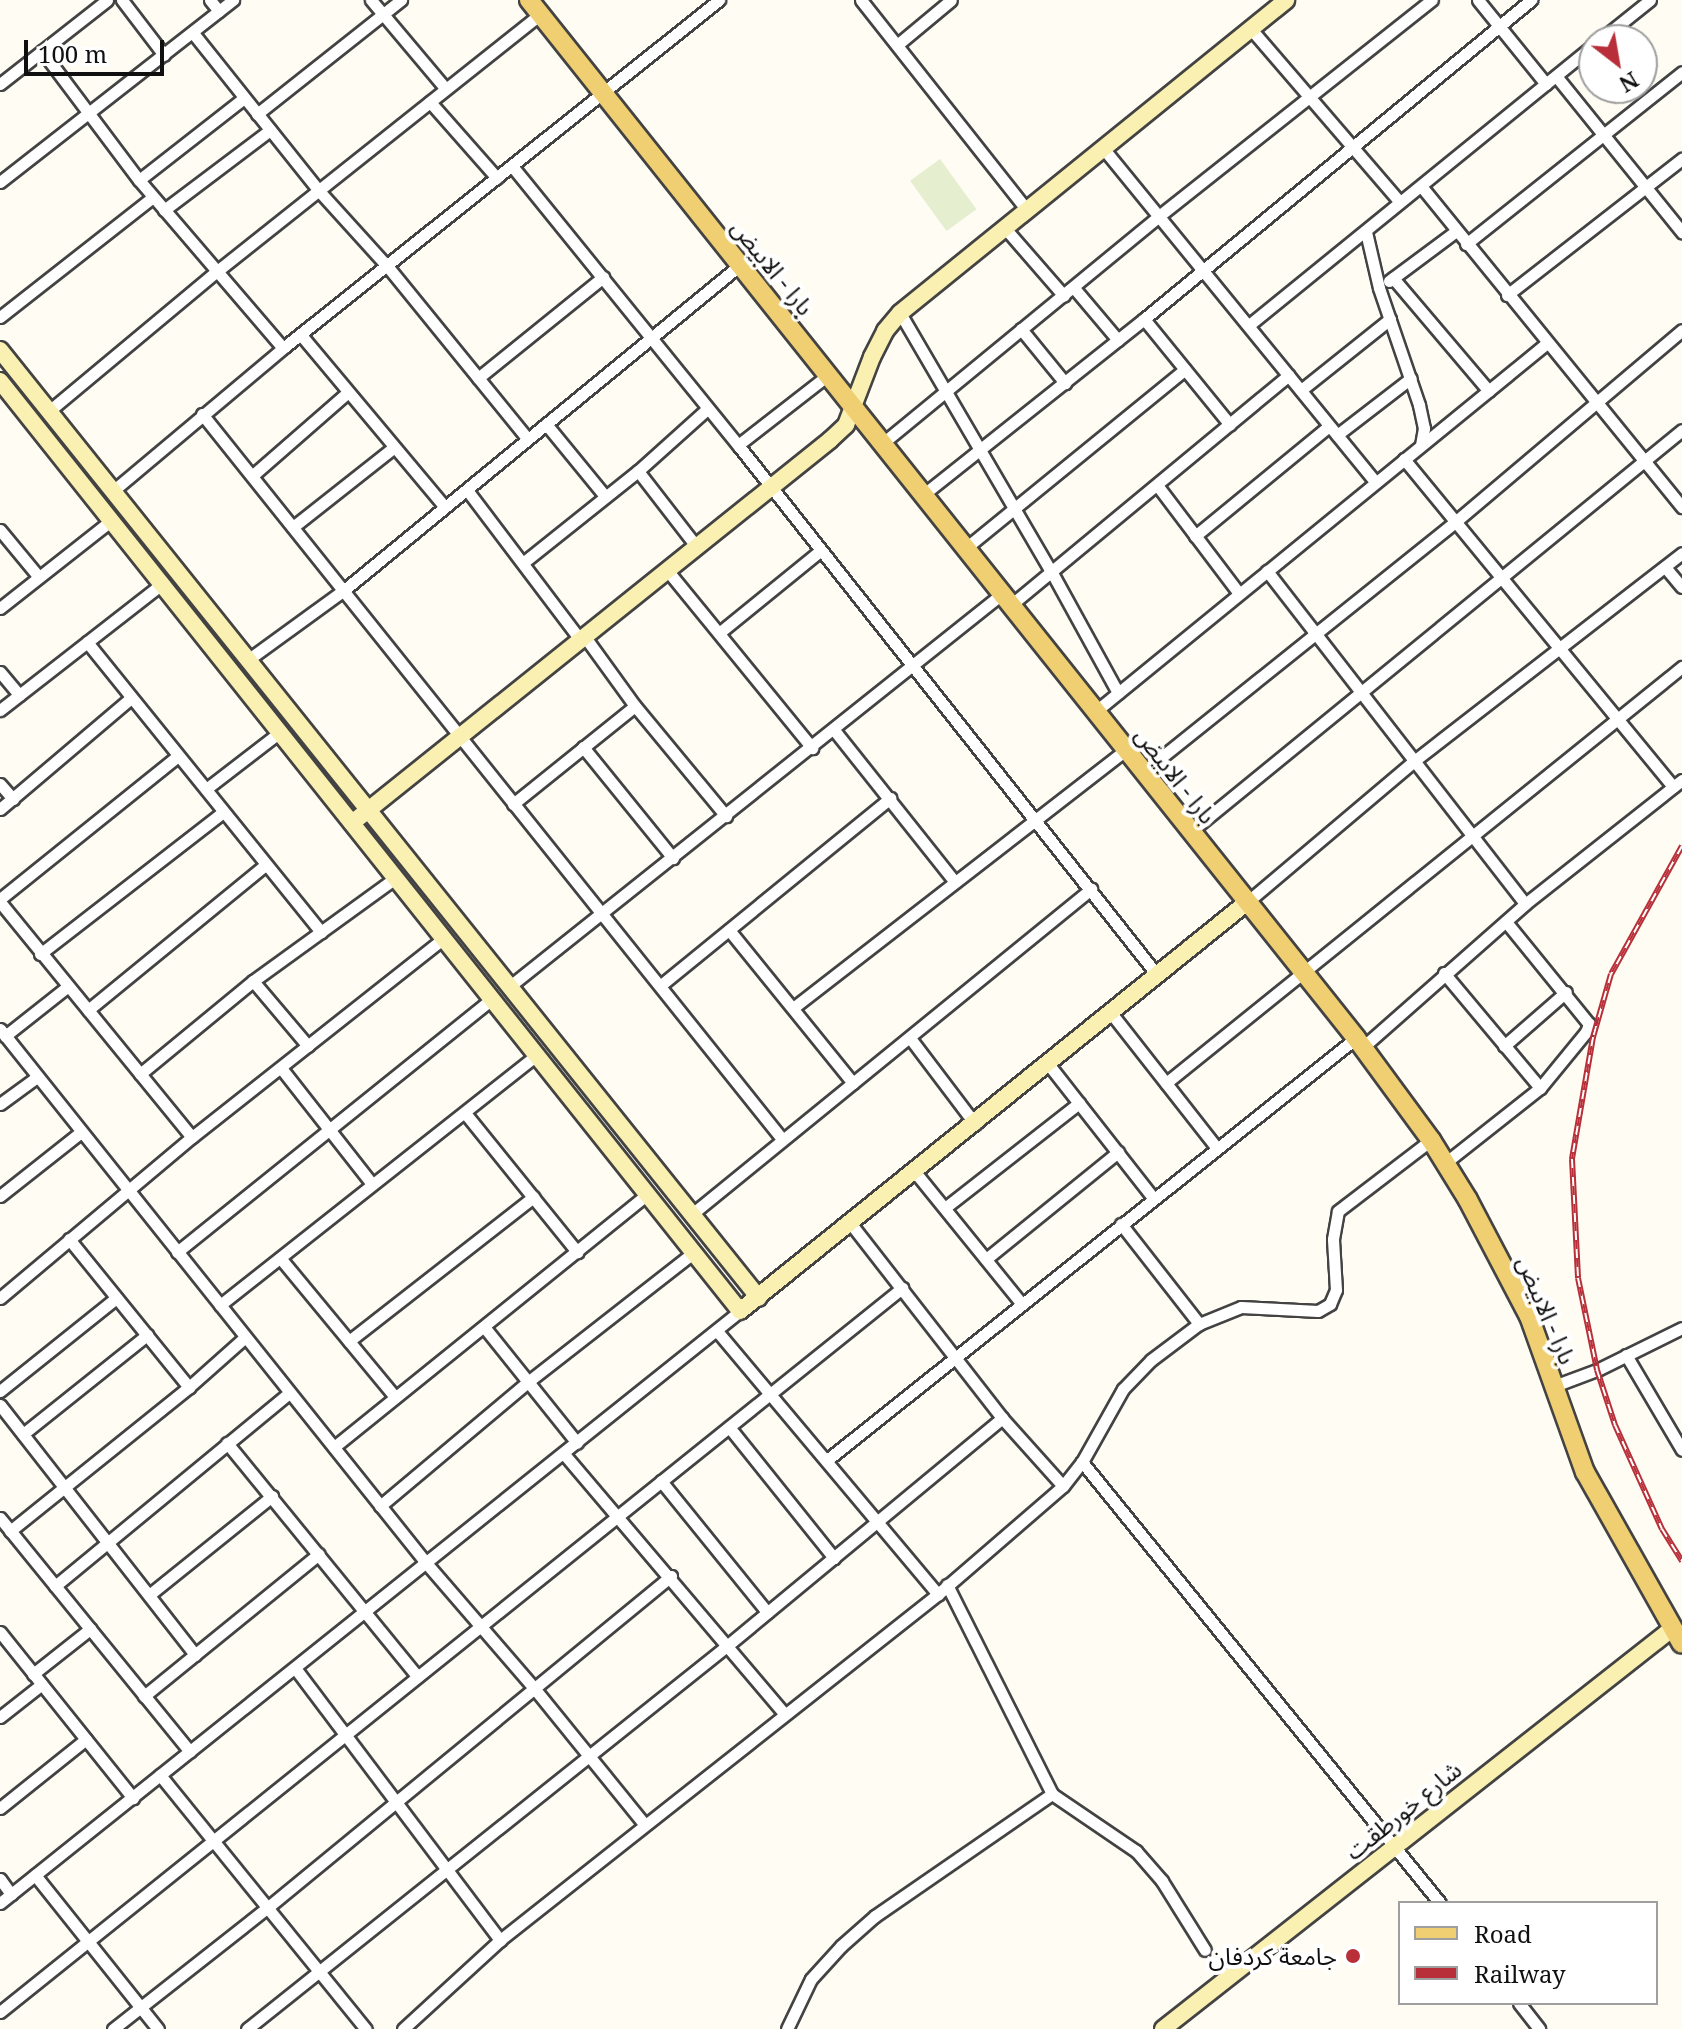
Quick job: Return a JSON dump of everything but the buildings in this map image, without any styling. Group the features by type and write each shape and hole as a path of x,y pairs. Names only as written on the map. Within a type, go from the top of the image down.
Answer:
{"main road":[{"path":"352,823 772,488 846,425 856,408 872,357 885,331 900,313 1286,0"},
{"name":"بارا - الابيض","path":"537,6 602,92 1360,1043 1431,1140 1529,1316 1585,1472 1678,1636"},
{"path":"0,350 759,1298"},
{"path":"0,381 740,1311 1049,1065 1246,903"},
{"name":"شارع خورطقت","path":"1163,2029 1396,1846 1678,1636"}],"street":[{"path":"0,84 107,0"},
{"path":"122,0 164,55"},
{"path":"210,0 219,11"},
{"path":"0,182 233,0"},
{"path":"371,0 446,89"},
{"path":"257,114 401,0"},
{"path":"114,490 283,348 719,0"},
{"path":"861,0 1026,209"},
{"path":"897,45 951,0"},
{"path":"884,442 1159,216 1432,0"},
{"path":"1478,0 1603,134 1682,232"},
{"path":"924,494 1144,319 1531,0"},
{"path":"1620,24 1650,0"},
{"path":"49,411 216,272 446,89 537,6"},
{"path":"1251,29 1400,202"},
{"path":"193,33 319,191 388,267 527,438"},
{"path":"42,51 87,115 139,180 283,348"},
{"path":"1249,325 1578,58"},
{"path":"1466,244 1682,72"},
{"path":"139,180 244,98"},
{"path":"430,102 497,178"},
{"path":"164,210 270,130"},
{"path":"1103,148 1375,481"},
{"path":"1507,295 1682,159"},
{"path":"512,166 738,445 1158,976"},
{"path":"1421,186 1682,507"},
{"path":"0,317 153,197"},
{"path":"1004,227 1064,296"},
{"path":"1379,288 1456,231"},
{"path":"1366,232 1379,288 1411,378 1424,428 1421,445"},
{"path":"249,659 344,590 740,265"},
{"path":"478,378 603,277"},
{"path":"1393,278 1489,391"},
{"path":"1074,288 1118,340"},
{"path":"900,313 1051,571 1118,693"},
{"path":"1144,319 1230,425"},
{"path":"1301,390 1390,319"},
{"path":"1021,329 1065,383"},
{"path":"1143,772 1455,522 1594,401 1682,330"},
{"path":"301,335 444,506"},
{"path":"1096,711 1238,592 1547,343"},
{"path":"967,547 1185,369"},
{"path":"738,445 828,375"},
{"path":"510,986 914,666 1051,571 1289,375"},
{"path":"1195,536 1333,430 1411,378"},
{"path":"253,475 348,392"},
{"path":"524,562 638,471 707,409"},
{"path":"202,414 782,1139"},
{"path":"546,424 605,496"},
{"path":"1190,832 1682,430"},
{"path":"293,527 393,448"},
{"path":"827,1460 1217,1148 1360,1043 1525,904 1678,784 1558,650 1404,459"},
{"path":"638,471 696,546"},
{"path":"1157,485 1238,592"},
{"path":"467,490 635,706 726,816"},
{"path":"0,608 112,520"},
{"path":"0,530 38,576"},
{"path":"719,633 820,551"},
{"path":"1246,903 1414,761 1682,553"},
{"path":"1665,567 1682,587"},
{"path":"667,570 812,748"},
{"path":"1267,571 1525,904"},
{"path":"0,710 163,583"},
{"path":"87,642 321,932"},
{"path":"1166,1083 1682,667"},
{"path":"0,672 19,695"},
{"path":"0,809 131,698"},
{"path":"513,804 635,706"},
{"path":"834,730 955,882"},
{"path":"206,789 280,732"},
{"path":"583,747 673,858"},
{"path":"793,1008 1126,750"},
{"path":"178,756 0,900 40,954 192,1137"},
{"path":"0,784 13,799"},
{"path":"661,985 890,798"},
{"path":"40,954 223,812"},
{"path":"88,1010 265,865"},
{"path":"140,1074 253,981 394,879"},
{"path":"692,1214 1091,889"},
{"path":"1445,1163 1540,1088 1571,1053 1589,1024 1506,922"},
{"path":"729,930 853,1083"},
{"path":"2,1291 444,938"},
{"path":"1444,973 1540,1088"},
{"path":"253,981 308,1046"},
{"path":"67,987 3,1033 427,1564 534,1688 644,1824"},
{"path":"1504,1046 1566,992"},
{"path":"177,1252 492,999"},
{"path":"1111,1013 1217,1148"},
{"path":"910,1038 975,1124"},
{"path":"220,1305 536,1055"},
{"path":"1049,1065 1154,1199"},
{"path":"281,1068 372,1184"},
{"path":"0,1104 37,1077"},
{"path":"946,1207 1079,1103"},
{"path":"465,1113 577,1252"},
{"path":"0,1196 81,1132"},
{"path":"403,2029 500,1940 938,1594 1063,1486 1082,1462 1123,1389 1151,1360 1199,1324 1241,1307 1318,1311 1330,1304 1336,1290 1333,1239 1338,1211 1431,1140"},
{"path":"986,1259 1118,1152"},
{"path":"915,1172 1021,1303"},
{"path":"334,1447 647,1194"},
{"path":"349,1341 533,1197"},
{"path":"851,1224 1002,1418 1063,1486"},
{"path":"1121,1224 1199,1324"},
{"path":"69,1239 189,1387"},
{"path":"380,1506 529,1381 694,1252"},
{"path":"281,1259 395,1397"},
{"path":"0,2012 349,1735 417,1676 902,1288"},
{"path":"0,1391 116,1298"},
{"path":"0,1903 367,1613 740,1311"},
{"path":"485,1328 577,1443"},
{"path":"1554,1386 1682,1328"},
{"path":"717,1331 938,1594"},
{"path":"23,1434 147,1335"},
{"path":"10,1531 189,1387 244,1338"},
{"path":"1626,1355 1682,1450"},
{"path":"55,1586 289,1393"},
{"path":"0,1405 195,1655"},
{"path":"247,2029 728,1645 1002,1418"},
{"path":"729,1427 834,1558"},
{"path":"227,1443 417,1676"},
{"path":"564,1454 671,1576 784,1713"},
{"path":"1082,1462 1438,1901"},
{"path":"661,1481 767,1612"},
{"path":"149,1595 272,1496"},
{"path":"0,1518 190,1752"},
{"path":"144,1696 319,1554"},
{"path":"113,2029 267,1908 671,1576"},
{"path":"947,1585 1052,1794 1136,1851 1162,1881 1205,1950"},
{"path":"33,1674 90,1629"},
{"path":"0,1632 133,1798"},
{"path":"295,1668 349,1735 395,1802 448,1866 500,1940"},
{"path":"0,1717 42,1684"},
{"path":"0,1808 86,1739"},
{"path":"160,1775 366,2029"},
{"path":"787,2029 811,1979 841,1946 875,1916 1052,1794"},
{"path":"35,1875 158,2029"},
{"path":"0,1879 11,1894"},
{"path":"1521,2005 1539,2029"}],"green space":[{"path":"940,159 976,209 947,231 910,181"}],"railway":[{"path":"1682,846 1611,974 1593,1037 1572,1159 1578,1278 1597,1370 1615,1425 1662,1529 1682,1561"}],"place":[{"name":"جامعة كردفان","path":"1353,1956"}]}
